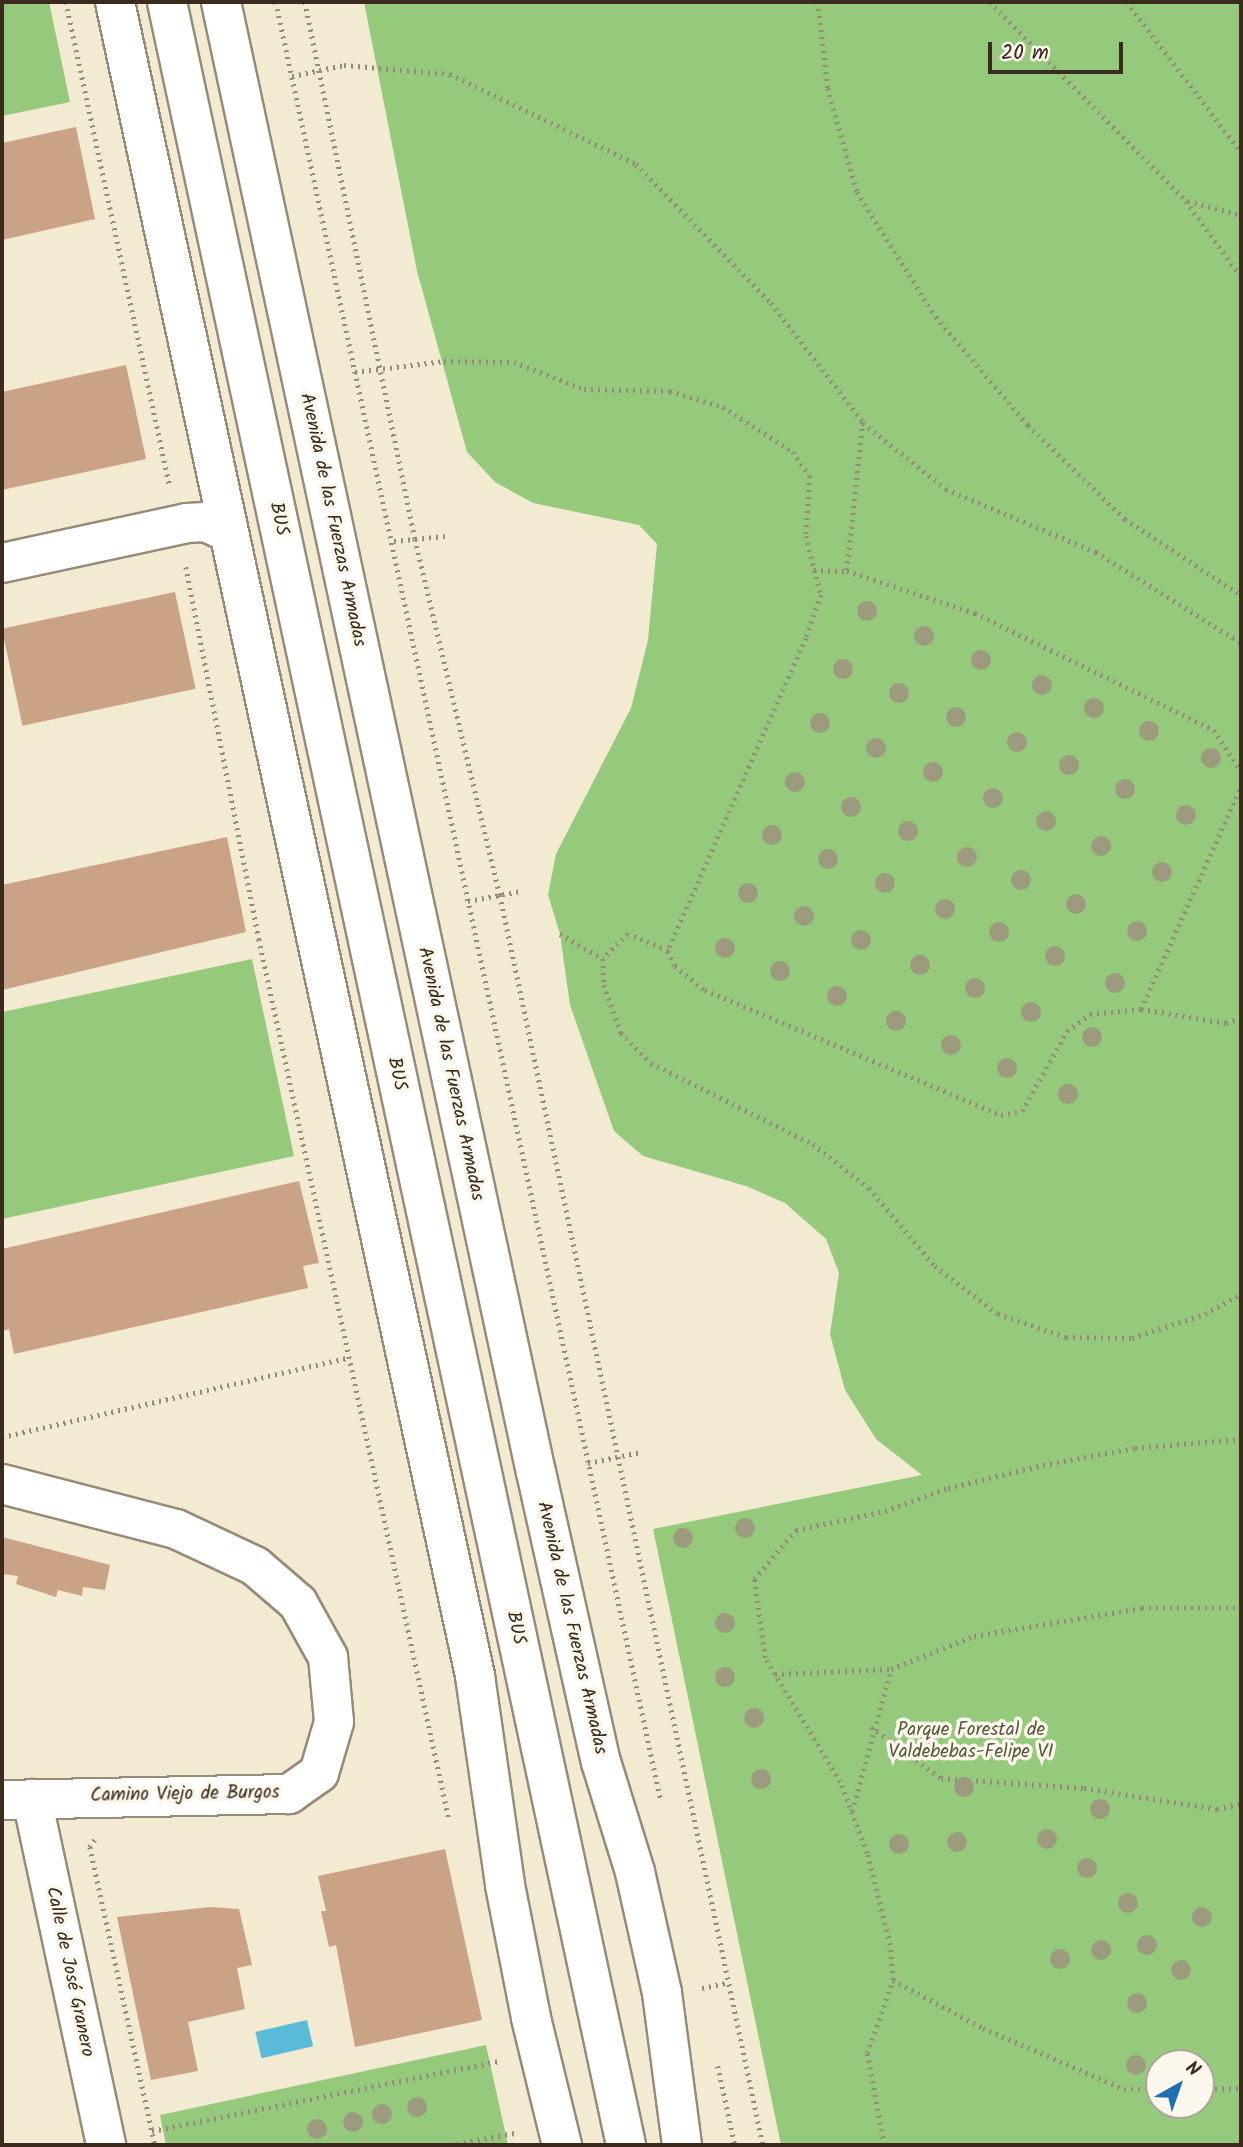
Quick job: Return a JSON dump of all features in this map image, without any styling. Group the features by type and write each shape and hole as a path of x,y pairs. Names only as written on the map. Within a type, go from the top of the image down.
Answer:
{"street":[{"path":"115,2 475,1676 508,1898 562,2145"},
{"name":"BUS","path":"167,2 626,2145"},
{"name":"Avenida de las Fuerzas Armadas","path":"221,2 536,1472 601,1762 635,1872 662,1993 682,2145"},
{"path":"2,563 187,523 206,522 227,532"},
{"name":"Camino Viejo de Burgos","path":"2,1484 176,1529 255,1566 298,1603 328,1657 334,1722 319,1773 289,1794 17,1799"},
{"name":"Calle de José Granero","path":"17,1799 106,2145"}],"path":[{"path":"66,2 172,497"},
{"path":"276,2 394,541 468,901 664,1813"},
{"path":"304,2 415,539 500,895 619,1457 726,1983 763,2145"},
{"path":"818,2 828,88 857,192 936,317 1028,425 1125,519 1241,595"},
{"path":"990,2 1186,201 1241,277"},
{"path":"1127,2 1241,152"},
{"path":"292,76 344,65 450,74 636,164 771,303 863,422 946,489 1096,552 1241,643"},
{"path":"1186,201 1241,215"},
{"path":"355,372 444,361 514,362 584,389 670,391 723,407 793,452 810,476 806,536 821,595 806,638 668,951"},
{"path":"847,571 863,422"},
{"path":"394,541 445,536"},
{"path":"185,556 259,939 452,1832"},
{"path":"814,570 847,571 975,613 1214,730 1241,771"},
{"path":"1141,1009 1241,786"},
{"path":"468,901 521,891"},
{"path":"560,934 604,960"},
{"path":"1241,1018 1226,1023 1141,1009 1090,1014 1075,1025 1022,1111 1002,1115 705,989 675,966 668,951 628,934 604,960 604,985 621,1032 651,1063 813,1144 869,1188 935,1266 998,1314 1066,1338 1132,1338 1205,1314 1241,1294"},
{"path":"3,1446 2,1438 349,1357"},
{"path":"884,2145 867,2053 893,1980 887,1932 867,1853 840,1782 765,1658 754,1579 796,1530 885,1511 948,1488 1043,1465 1135,1448 1241,1439"},
{"path":"589,1463 641,1452"},
{"path":"775,1674 891,1669 987,1634 1142,1608 1241,1608"},
{"path":"852,1812 871,1727 891,1669"},
{"path":"871,1727 941,1778 1084,1788 1217,1809 1241,1804"},
{"path":"97,1837 90,1847 155,2145"},
{"path":"698,1975 704,2001"},
{"path":"893,1980 983,2028 1124,2088 1145,2089"},
{"path":"701,1988 726,1983"},
{"path":"498,2050 503,2073"},
{"path":"715,2053 735,2145"},
{"path":"152,2131 500,2061"},
{"path":"1215,2089 1241,2088"},
{"path":"513,2121 518,2145"},
{"path":"450,2145 516,2133"}],"green space":[{"path":"2,2 49,2 70,102 2,116"},
{"name":"Parque Forestal de Valdebebas-Felipe VI","path":"364,2 1241,2 1241,2145 781,2145 653,1529 922,1475 876,1439 845,1390 830,1334 839,1273 826,1239 785,1203 746,1186 643,1156 614,1131 570,1005 560,934 548,895 556,854 631,708 648,640 657,544 639,525 533,503 495,482 467,452 417,271"},
{"path":"252,959 294,1156 2,1219 2,1012"},
{"path":"486,2045 508,2145 166,2145 160,2115"}],"water":[{"path":"307,2020 313,2046 261,2058 255,2032"}],"building":[{"path":"76,127 95,219 2,240 2,143"},
{"path":"126,365 146,459 2,490 2,392"},
{"path":"175,592 196,689 22,726 2,629"},
{"path":"227,837 246,932 2,990 2,885"},
{"path":"299,1181 319,1263 303,1266 308,1288 14,1354 9,1329 2,1331 2,1249"},
{"path":"2,1537 110,1565 105,1590 83,1587 82,1596 58,1590 56,1597 16,1584 18,1576 2,1574"},
{"path":"445,1849 482,2020 355,2047 336,1945 329,1947 321,1911 326,1911 318,1876"},
{"path":"210,1907 239,1909 252,1965 237,1968 245,2009 188,2022 198,2071 151,2080 117,1917"}]}
